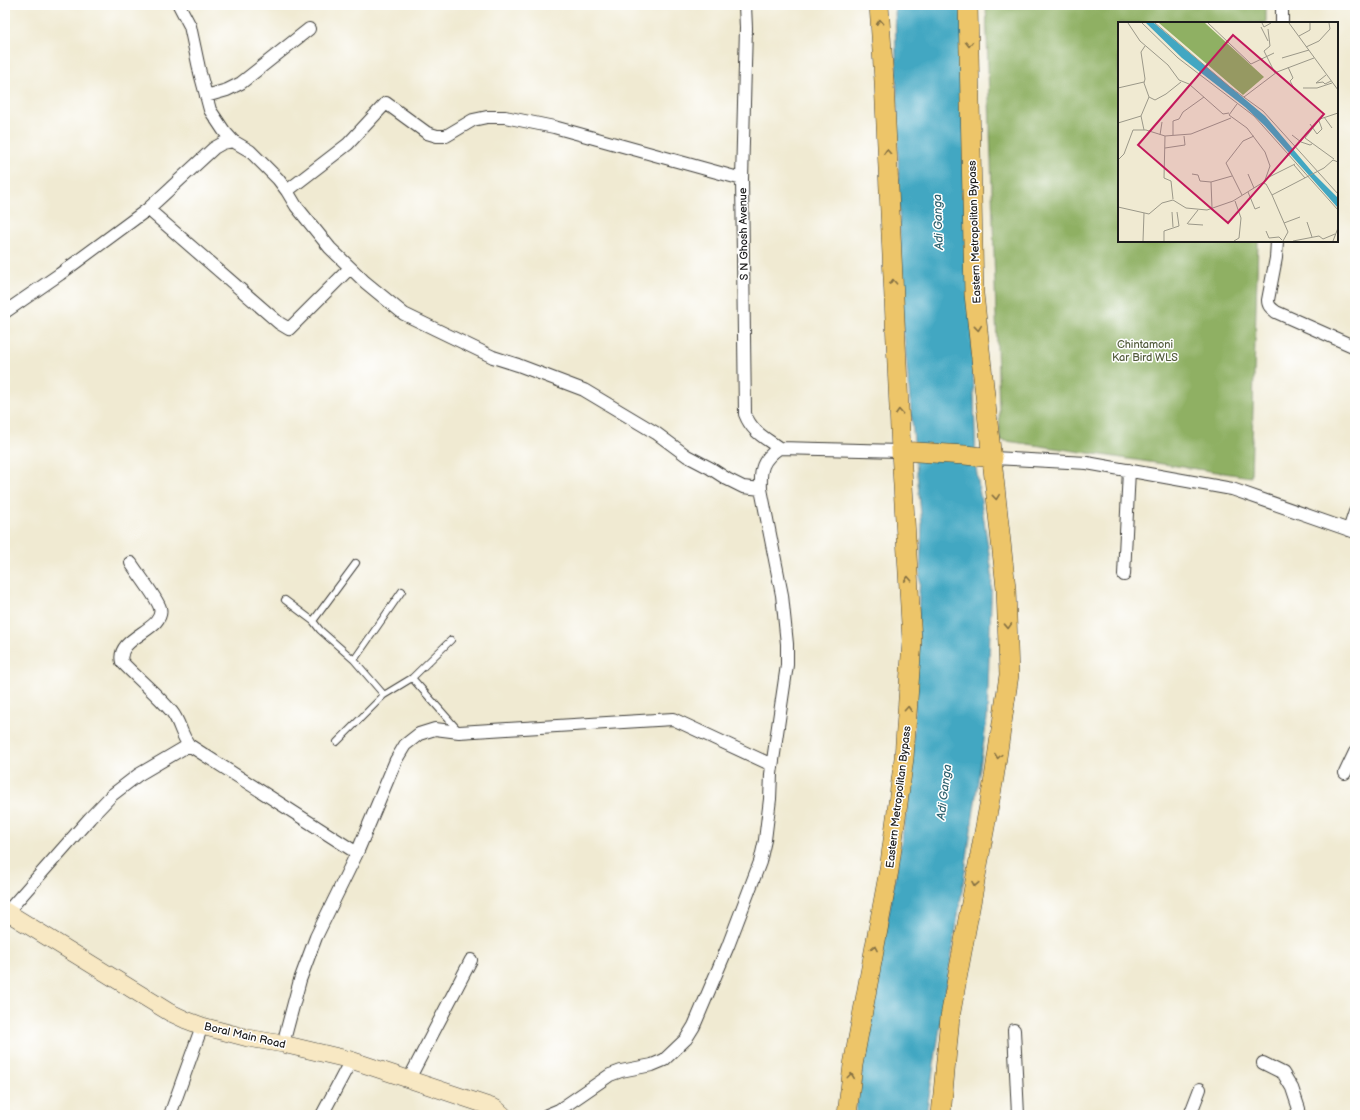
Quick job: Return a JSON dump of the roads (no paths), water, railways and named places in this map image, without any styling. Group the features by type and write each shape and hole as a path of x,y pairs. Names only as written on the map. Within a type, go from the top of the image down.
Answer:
{"main road":[{"name":"Eastern Metropolitan Bypass","path":"847,1115 852,1065 889,870 904,758 912,641 879,5"},
{"name":"Eastern Metropolitan Bypass","path":"941,1115 950,1017 994,778 1009,675 1006,588 974,294 968,5"},
{"path":"901,451 930,452 992,458"},
{"name":"Boral Main Road","path":"6,912 168,1012 186,1020 202,1026 248,1038 283,1044 351,1060 495,1108 503,1115"}],"street":[{"path":"179,5 190,26 206,96 210,110 216,120 233,141 250,151 262,162 287,191 312,228 365,282 404,314 493,357 584,390 656,433 687,456 727,479 743,487 761,490"},
{"name":"S N Ghosh Avenue","path":"745,5 746,28 742,178 745,414 748,423 753,429 779,448"},
{"path":"1282,5 1282,22"},
{"path":"206,96 227,90 241,83 309,29"},
{"path":"287,191 348,144 386,103 427,132 437,136 446,136 474,120 487,116 505,117 554,127 742,178"},
{"path":"5,312 60,274 148,209 214,148 223,143 233,141"},
{"path":"148,209 279,323 289,329 350,268"},
{"path":"1277,242 1276,258 1268,300 1268,305 1270,308 1355,347"},
{"path":"547,1115 560,1112 610,1075 621,1071 652,1065 664,1060 686,1039 694,1026 728,946 760,862 765,840 772,766 787,665 787,644 782,595 761,490 761,474 764,462 779,448 901,451"},
{"path":"992,458 1087,463 1232,489 1352,531 1355,512"},
{"path":"1124,575 1128,470"},
{"path":"131,564 158,603 161,612 158,619 153,624 122,650 120,656 122,662 173,713 184,738 189,745 356,853"},
{"path":"283,1044 300,980 316,937 356,853 396,760 405,746 419,734 435,729 459,732 673,719 772,766"},
{"path":"6,912 112,795 138,775 189,745"},
{"path":"1345,772 1355,752"},
{"path":"409,1079 471,960"},
{"path":"170,1115 202,1026"},
{"path":"1014,1030 1018,1115"},
{"path":"322,1115 351,1060"},
{"path":"1263,1063 1283,1073 1292,1088 1299,1109 1296,1115"},
{"path":"1190,1115 1200,1089"}],"lane":[{"path":"313,622 356,563"},
{"path":"354,660 402,591"},
{"path":"285,600 313,622 354,660 384,695"},
{"path":"337,742 384,695 412,678 451,640"},
{"path":"412,678 459,732"}],"water":[{"name":"Adi Ganga","path":"895,5 963,5 976,468 992,573 987,719 965,872 926,1115 855,1115 911,784 922,525 901,306"}],"park label":[{"name":"Chintamoni Kar Bird WLS","path":"1145,350"}]}
